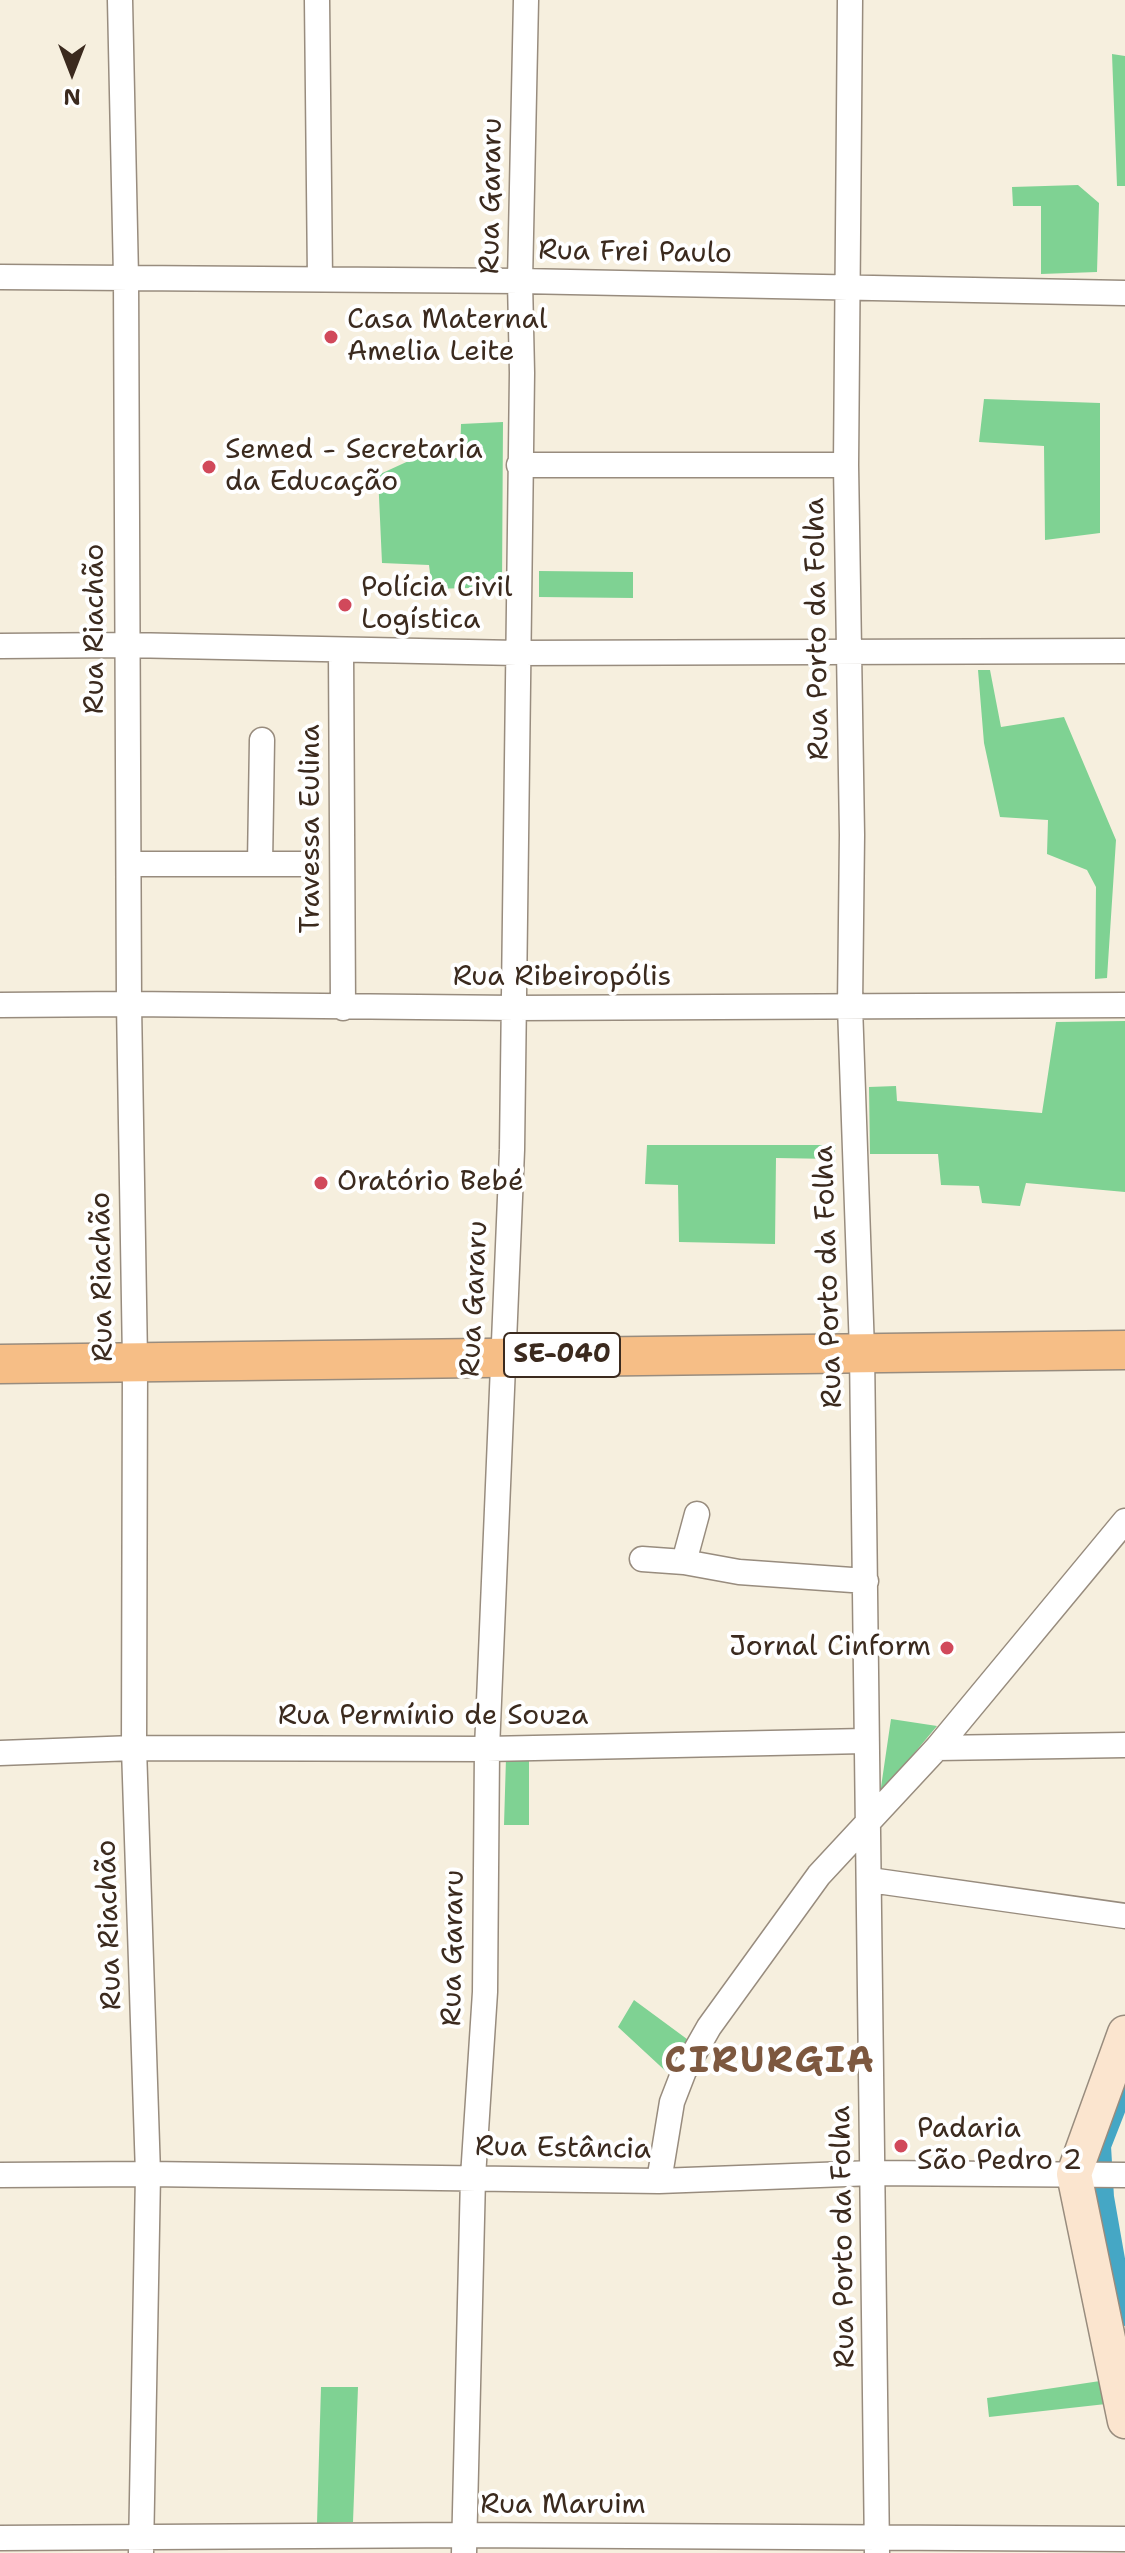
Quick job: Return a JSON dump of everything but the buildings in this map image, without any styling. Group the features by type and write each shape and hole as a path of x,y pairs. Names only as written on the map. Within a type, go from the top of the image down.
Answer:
{"main road":[{"name":"SE-040","path":"862,1364 1125,1350"},
{"name":"SE-040","path":"0,1364 134,1371 862,1364 1125,1372"},
{"name":"SE-040","path":"0,1383 134,1371"},
{"path":"1125,2033 1078,2174 1125,2421"}],"street":[{"name":"Rua Riachão","path":"120,0 126,277 134,1748 148,2174 141,2546"},
{"path":"317,0 320,279"},
{"name":"Rua Gararu","path":"464,2544 473,2177 485,1992 487,1749 512,1150 522,373 520,281 526,0"},
{"name":"Rua Porto da Folha","path":"850,0 846,287 847,651 852,835 850,1006 866,1581 865,1741 870,1880 877,2546"},
{"name":"Rua Frei Paulo","path":"0,277 520,281 1125,293"},
{"path":"519,465 846,465"},
{"path":"0,646 126,645 517,653 1125,651"},
{"name":"Travessa Eulina","path":"341,650 343,1008"},
{"path":"260,864 262,740"},
{"path":"129,864 308,864"},
{"name":"Rua Ribeiropólis","path":"0,1005 515,1008 1125,1005"},
{"path":"684,1562 697,1514"},
{"path":"659,2181 672,2102 684,2071 709,2027 819,1875 937,1748 1125,1521"},
{"path":"642,1559 684,1562 739,1572 866,1581"},
{"name":"Rua Permínio de Souza","path":"0,1753 134,1748 487,1749 865,1741"},
{"path":"937,1748 1125,1745"},
{"path":"870,1880 1125,1916"},
{"name":"Rua Estância","path":"0,2175 659,2181 873,2173 1123,2175"},
{"name":"Rua Maruim","path":"0,2538 141,2546 877,2546 1125,2539"}],"green space":[{"path":"1112,54 1125,56 1125,186 1117,186"},
{"path":"1078,185 1099,203 1097,272 1041,274 1041,206 1013,206 1012,187"},
{"path":"984,399 1100,403 1100,533 1045,540 1044,446 979,442"},
{"path":"503,422 502,587 432,589 429,565 382,563 378,475 413,459 460,458 461,424"},
{"path":"539,571 633,572 633,598 539,597"},
{"path":"978,670 990,670 1001,727 1064,717 1116,840 1107,978 1095,979 1096,887 1087,870 1047,854 1048,820 1000,817 984,743"},
{"path":"1125,1021 1125,1192 1026,1183 1020,1206 982,1203 979,1186 941,1185 938,1154 870,1154 869,1087 896,1086 897,1101 1042,1113 1056,1022"},
{"path":"647,1145 836,1145 833,1159 776,1158 775,1244 679,1242 678,1185 645,1184"},
{"path":"891,1719 937,1726 880,1794"},
{"path":"529,1757 529,1825 504,1825 506,1758"},
{"path":"634,2000 691,2042 672,2077 618,2027"},
{"path":"1100,2381 1106,2404 989,2417 987,2398"},
{"path":"321,2387 358,2387 353,2522 317,2523"}],"waterway":[{"path":"1125,2085 1101,2146 1104,2197 1125,2316"}],"place":[{"name":"Casa Maternal Amelia Leite","path":"331,337"},
{"name":"Semed - Secretaria da Educação","path":"209,467"},
{"name":"Polícia Civil Logística","path":"345,605"},
{"name":"Oratório Bebé","path":"321,1183"},
{"name":"Jornal Cinform","path":"947,1648"},
{"name":"Padaria São Pedro 2","path":"901,2146"}],"district":[{"name":"CIRURGIA","path":"770,2063"}]}
